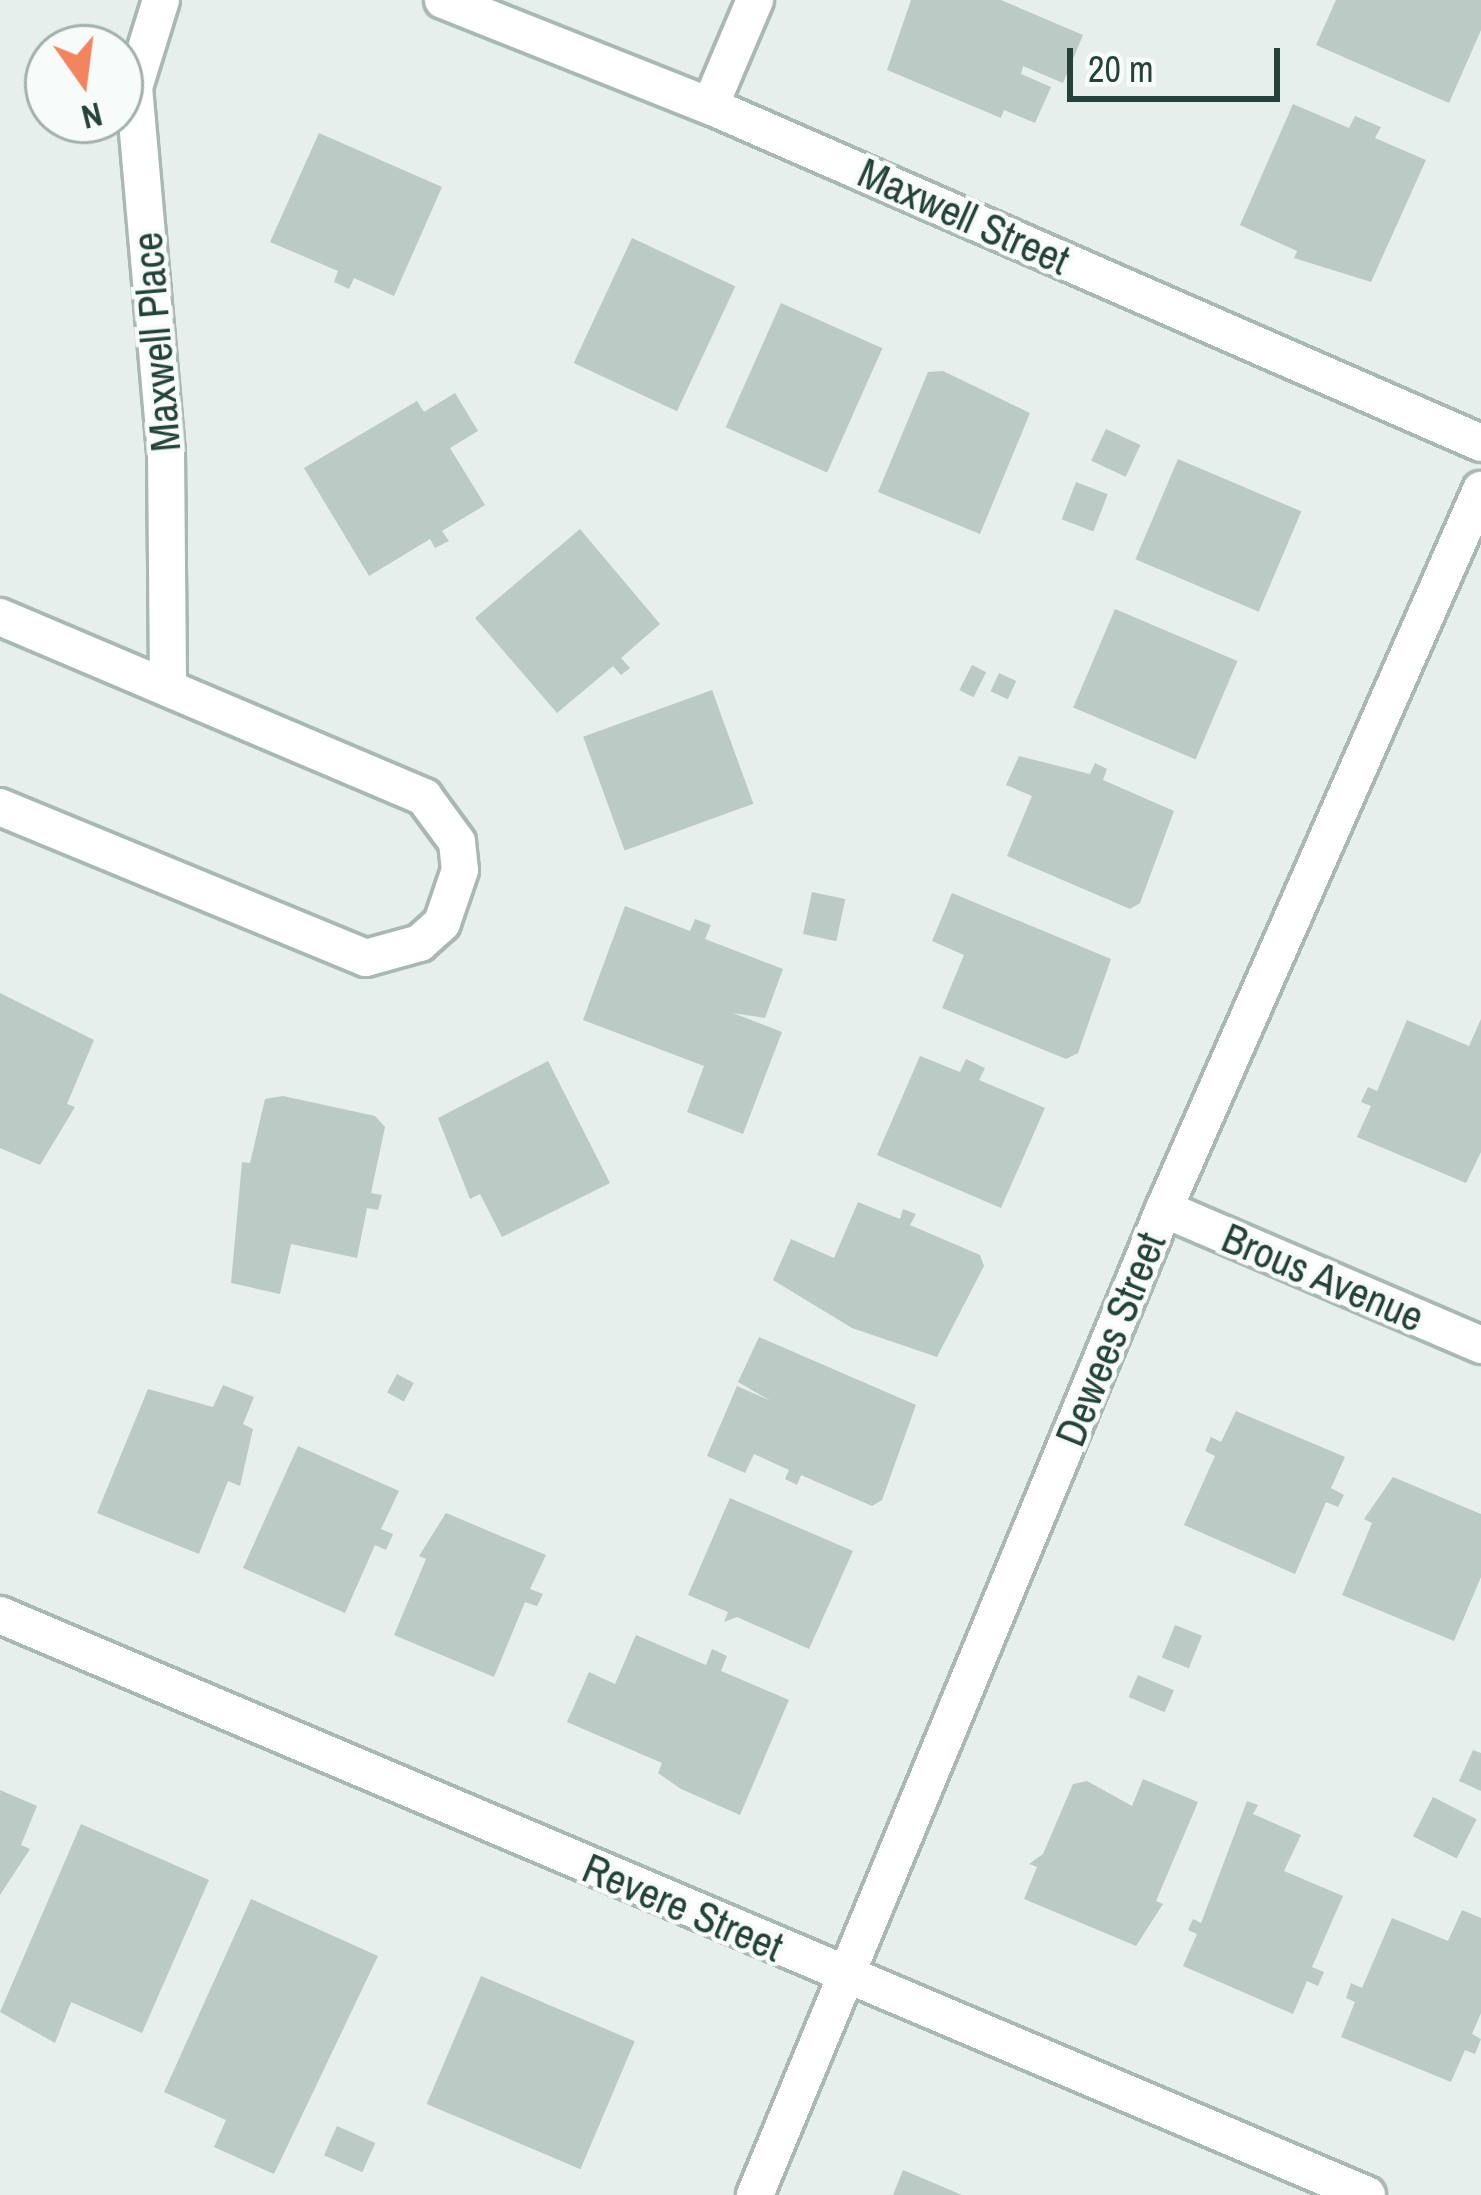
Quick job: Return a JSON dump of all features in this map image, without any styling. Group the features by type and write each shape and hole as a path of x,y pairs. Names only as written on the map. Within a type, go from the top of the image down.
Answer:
{"street":[{"name":"Maxwell Place","path":"161,0 134,87 166,451 168,688"},
{"name":"Maxwell Street","path":"443,0 710,106 1481,442"},
{"path":"710,106 755,0"},
{"name":"Dewees Street","path":"755,2195 1164,1209 1481,490"},
{"path":"0,617 424,797 457,842 458,884 442,923 394,954 338,952 0,807"},
{"name":"Brous Avenue","path":"1164,1209 1481,1345"},
{"name":"Revere Street","path":"0,1616 1367,2195"}],"building":[{"path":"911,0 1001,0 1083,35 1063,83 1023,66 1021,74 1051,87 1035,123 1004,110 1001,118 887,70"},
{"path":"1336,0 1481,0 1481,30 1449,103 1316,45"},
{"path":"1293,104 1349,128 1355,116 1381,127 1375,138 1426,160 1371,282 1294,258 1297,251 1240,225"},
{"path":"319,133 442,187 394,296 354,278 349,289 334,282 338,271 270,242"},
{"path":"632,238 735,286 677,411 574,363"},
{"path":"781,303 882,348 827,472 726,427"},
{"path":"943,371 1030,413 980,534 878,492 928,372"},
{"path":"455,393 478,431 450,448 485,505 442,531 449,541 435,548 430,539 369,576 304,468 417,401 424,412"},
{"path":"1106,429 1140,445 1126,477 1091,461"},
{"path":"1178,459 1301,511 1259,612 1135,559"},
{"path":"1076,482 1108,494 1093,532 1062,519"},
{"path":"580,529 660,624 621,658 630,668 621,675 613,666 557,713 475,618"},
{"path":"1115,609 1237,661 1196,759 1073,707"},
{"path":"972,665 986,672 974,697 959,690"},
{"path":"999,673 1016,681 1008,699 991,691"},
{"path":"712,690 753,804 625,851 583,737"},
{"path":"1019,756 1090,774 1095,763 1107,769 1103,780 1174,811 1140,903 1130,909 1007,856 1032,796 1006,785"},
{"path":"812,892 845,899 836,941 803,934"},
{"path":"952,893 1111,959 1078,1053 1066,1059 942,1008 964,955 932,941"},
{"path":"625,906 690,931 695,919 711,925 705,939 783,969 765,1018 733,1013 782,1032 743,1134 687,1112 704,1066 583,1020"},
{"path":"0,993 94,1040 67,1104 75,1107 40,1165 0,1148"},
{"path":"1481,1019 1481,1152 1466,1183 1357,1137 1371,1106 1361,1102 1368,1087 1377,1091 1407,1020 1469,1046"},
{"path":"920,1056 960,1072 966,1059 985,1068 979,1080 1045,1108 1001,1208 877,1155"},
{"path":"548,1061 610,1183 502,1237 480,1194 470,1199 438,1118"},
{"path":"283,1096 375,1116 385,1127 371,1193 382,1195 378,1210 367,1208 357,1258 291,1244 280,1294 231,1283 242,1162 250,1163 265,1099"},
{"path":"858,1202 900,1219 903,1209 916,1214 910,1225 980,1255 984,1266 937,1357 852,1328 773,1280 791,1239 834,1258"},
{"path":"759,1337 916,1405 882,1500 872,1506 801,1475 797,1485 785,1479 789,1470 754,1454 745,1473 707,1456 737,1386 771,1401 738,1382"},
{"path":"397,1374 414,1383 404,1401 387,1393"},
{"path":"223,1385 254,1397 243,1424 253,1429 240,1486 228,1481 199,1554 97,1513 148,1389 213,1407"},
{"path":"1236,1411 1345,1457 1331,1488 1344,1495 1338,1507 1326,1502 1295,1574 1184,1525 1215,1456 1205,1451 1211,1437 1221,1442"},
{"path":"298,1446 399,1491 381,1529 393,1534 386,1550 375,1545 345,1613 243,1568"},
{"path":"1393,1477 1481,1514 1481,1577 1454,1641 1342,1595 1372,1523 1364,1519"},
{"path":"730,1498 853,1551 809,1649 737,1617 724,1622 728,1612 688,1595"},
{"path":"446,1513 546,1555 530,1589 543,1594 537,1606 525,1602 494,1677 394,1635 426,1559 419,1556"},
{"path":"1175,1625 1202,1636 1189,1668 1162,1657"},
{"path":"636,1635 706,1665 712,1649 727,1656 721,1671 789,1700 740,1815 681,1789 658,1773 662,1763 567,1722 589,1672 615,1684"},
{"path":"1138,1675 1174,1690 1165,1712 1129,1697"},
{"path":"1473,1750 1481,1753 1481,1791 1459,1781"},
{"path":"1143,1779 1198,1802 1156,1901 1163,1904 1136,1946 1024,1899 1037,1867 1029,1864 1043,1854 1073,1784 1087,1781 1132,1806"},
{"path":"0,1790 37,1806 21,1845 30,1849 0,1895"},
{"path":"1433,1797 1477,1819 1457,1858 1413,1836"},
{"path":"1247,1801 1258,1805 1253,1814 1301,1835 1284,1871 1343,1896 1312,1967 1324,1972 1318,1986 1307,1981 1293,2014 1183,1966 1197,1934 1188,1930 1193,1919 1201,1923"},
{"path":"81,1824 209,1880 142,2033 71,2002 55,2043 0,2012"},
{"path":"251,1899 378,1956 274,2174 214,2147 226,2120 164,2092"},
{"path":"1462,1910 1481,1918 1481,2013 1472,2034 1481,2039 1475,2054 1465,2050 1451,2082 1341,2037 1355,2002 1346,1998 1351,1983 1362,1988 1392,1918 1448,1941"},
{"path":"481,1976 635,2041 580,2169 427,2104"},
{"path":"337,2126 375,2143 362,2172 324,2155"},
{"path":"903,2170 962,2195 893,2195"}]}
